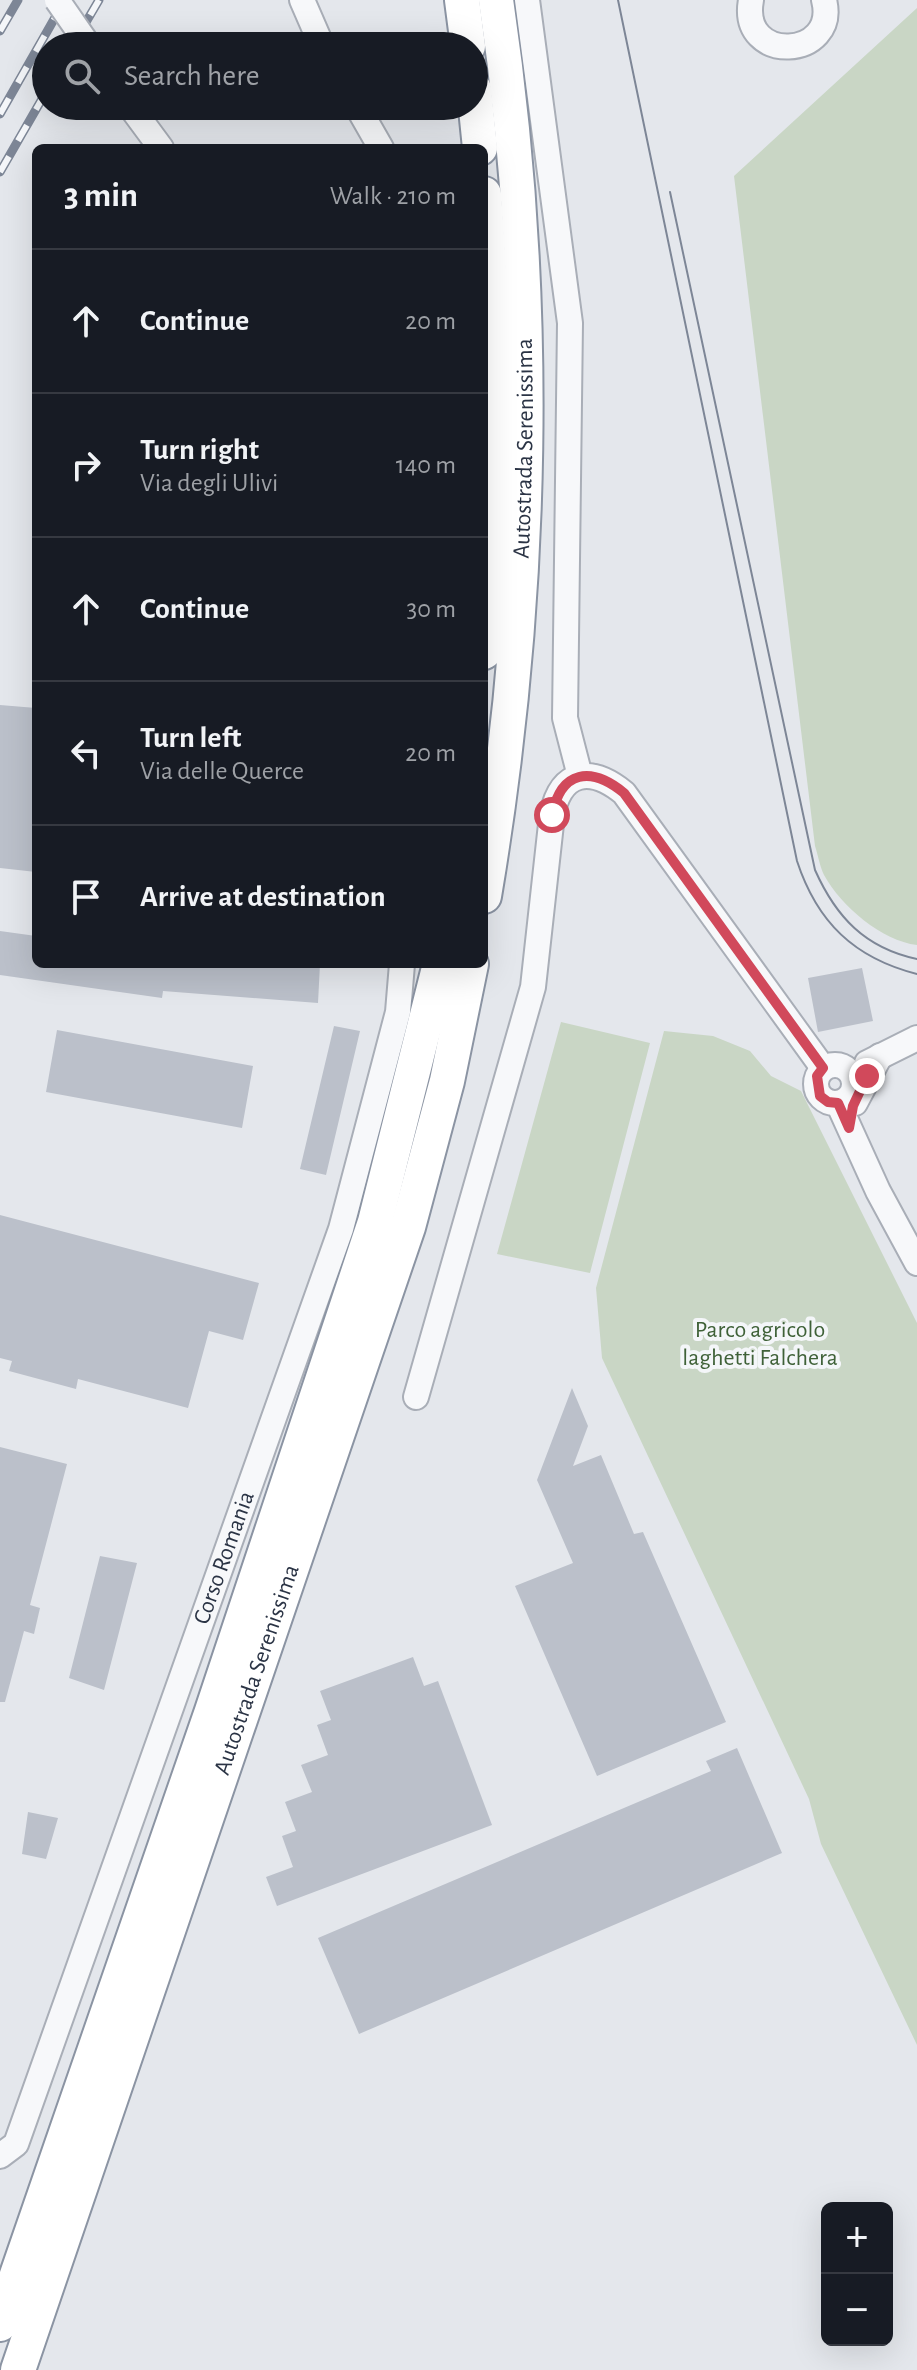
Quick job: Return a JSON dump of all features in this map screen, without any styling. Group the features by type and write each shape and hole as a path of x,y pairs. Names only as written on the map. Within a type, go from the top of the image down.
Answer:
{"highway":[{"path":"462,0 466,32"},
{"name":"Autostrada Serenissima","path":"488,872 504,777 527,459 520,216 496,0"},
{"path":"477,120 480,144"},
{"name":"Autostrada Serenissima","path":"488,258 494,455 488,573"},
{"name":"Autostrada Serenissima","path":"0,2324 207,1726 375,1222 439,968"},
{"name":"Autostrada Serenissima","path":"18,2370 404,1241 447,1081 470,968"}],"street":[{"path":"57,0 79,32"},
{"path":"302,0 316,32"},
{"path":"527,0 570,323 565,718 580,776"},
{"path":"751,0 751,22 757,33 777,46 789,48 812,39 820,29 825,18 824,0"},
{"path":"140,120 158,144"},
{"path":"365,120 379,144"},
{"path":"416,1397 533,987 554,802 563,787 580,776 599,776 624,793 823,1068"},
{"name":"Corso Romania","path":"8,2150 341,1229 398,1012 402,968"},
{"path":"851,1072 917,1038"},
{"path":"849,1128 858,1094 880,1056"},
{"path":"833,1064 851,1072 853,1091 838,1103 828,1102 820,1096 817,1076 823,1068 833,1064"},
{"path":"838,1103 878,1191 917,1263"}],"green space":[{"path":"917,8 917,945 890,937 852,910 824,875 815,846 734,176"},
{"path":"561,1022 650,1043 590,1273 497,1254"},
{"name":"Parco agricolo laghetti Falchera","path":"664,1031 713,1036 750,1051 771,1076 801,1091 917,1323 917,2045 821,1844 809,1799 602,1358 596,1288"}],"building":[{"path":"0,705 32,708 32,872 0,868"},
{"path":"0,931 32,935 32,968 320,968 318,1003 163,991 162,998 0,975"},
{"path":"862,968 873,1021 818,1032 808,978"},
{"path":"334,1026 360,1031 326,1175 300,1169"},
{"path":"57,1030 253,1066 242,1128 46,1092"},
{"path":"0,1215 259,1283 243,1340 209,1331 188,1408 78,1379 76,1389 9,1371 12,1361 0,1358"},
{"path":"572,1388 588,1426 573,1466 601,1455 634,1534 643,1532 726,1722 597,1776 515,1586 573,1563 537,1480"},
{"path":"0,1447 67,1464 30,1605 40,1608 34,1634 24,1631 5,1702 0,1702"},
{"path":"100,1556 137,1563 104,1690 69,1678"},
{"path":"413,1657 424,1686 438,1681 492,1825 277,1906 266,1877 293,1867 282,1836 296,1831 285,1802 312,1792 301,1765 328,1755 317,1725 331,1720 320,1691"},
{"path":"737,1748 782,1853 359,2034 318,1938 711,1771 706,1761"},
{"path":"28,1812 58,1818 46,1859 22,1854"}],"tram line":[{"path":"618,0 797,861 815,902 841,934 874,958 917,974"},
{"path":"670,192 815,870 832,902 854,928 882,947 917,959"}],"railway":[{"path":"0,31 18,0"},
{"path":"47,32 65,0"},
{"path":"80,32 99,0"},
{"path":"0,114 32,58"},
{"path":"0,172 32,116"}],"route":[{"path":"552,815 554,802 568,782 589,775 611,782 624,793 786,1013 823,1068 817,1076 816,1087 820,1096 828,1102 838,1103 849,1128 853,1106 867,1076"}]}
